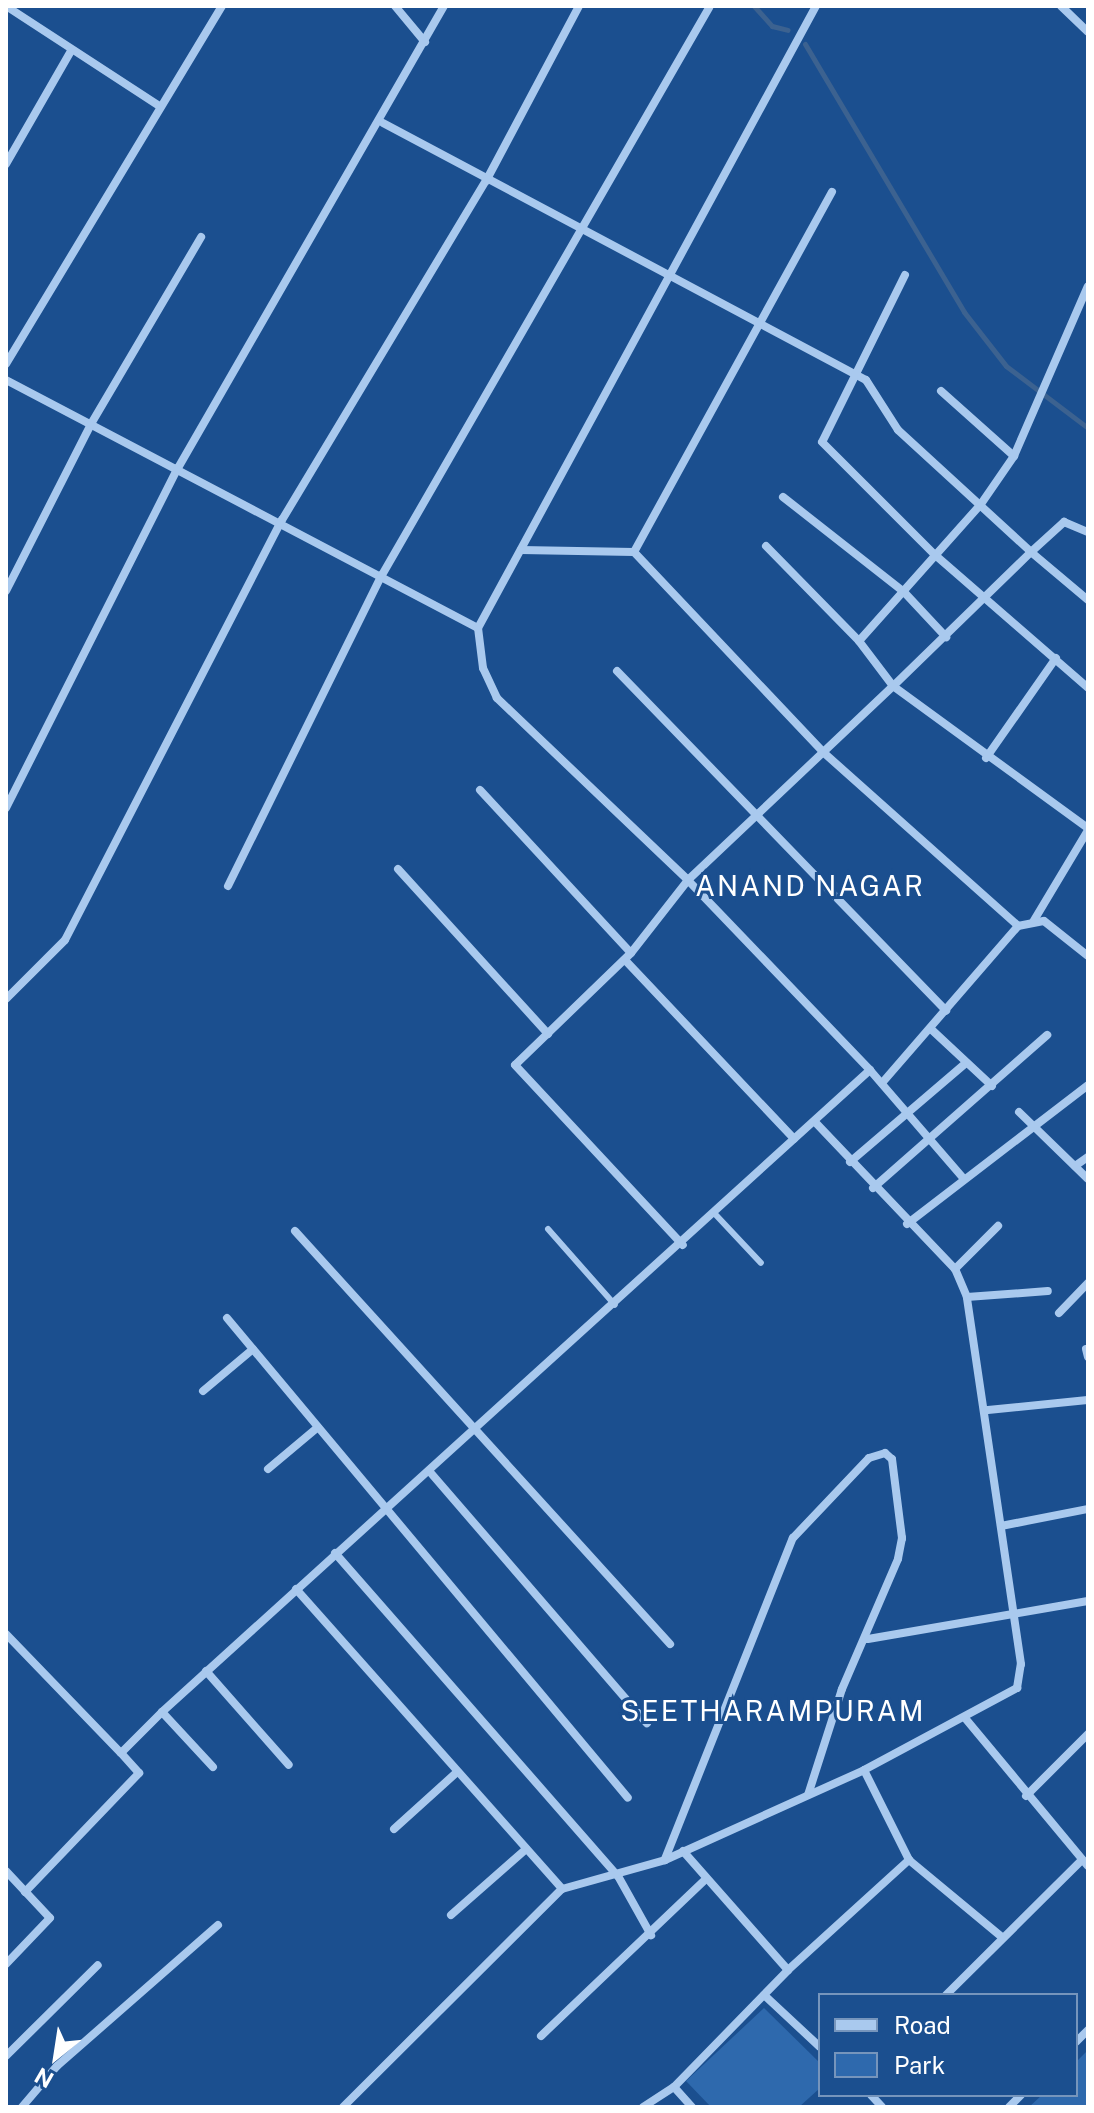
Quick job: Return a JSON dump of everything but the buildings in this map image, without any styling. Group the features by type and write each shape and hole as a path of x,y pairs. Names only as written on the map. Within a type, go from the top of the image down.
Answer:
{"street":[{"path":"6,6 158,105"},
{"path":"6,364 158,105 222,6"},
{"path":"395,6 425,42"},
{"path":"6,808 178,468 383,123 444,6"},
{"path":"6,999 65,940 282,520 486,181 579,6"},
{"path":"816,6 672,279 478,628 483,668 497,698 688,880 870,1070 964,1179"},
{"path":"1061,6 1088,32"},
{"path":"228,886 382,575 584,231 709,8"},
{"path":"6,164 71,51"},
{"path":"383,123 486,181 856,375 874,390 898,430 1088,600"},
{"path":"634,552 832,192"},
{"path":"6,591 91,424 201,237"},
{"path":"905,275 822,442 934,554 1088,688"},
{"path":"859,641 981,504 1014,456 1049,384 1088,286"},
{"path":"6,380 282,520 478,628"},
{"path":"941,391 1014,456"},
{"path":"783,497 904,592 946,637"},
{"path":"683,1245 515,1065 628,956 688,880 988,598 1031,552 1064,522 1087,531"},
{"path":"766,546 859,641 893,686 986,758 1088,829 1033,922"},
{"path":"521,550 634,552 823,752 1018,926"},
{"path":"986,758 1056,658"},
{"path":"617,671 752,818 946,1011"},
{"path":"480,790 794,1139"},
{"path":"398,869 548,1034"},
{"path":"882,1083 932,1030 1018,926 1033,922 1054,926 1088,956"},
{"path":"932,1030 992,1086"},
{"path":"873,1188 932,1141 1047,1035"},
{"path":"850,1162 966,1063"},
{"path":"121,1753 335,1553 387,1511 683,1245 870,1070"},
{"path":"907,1224 1088,1085"},
{"path":"1019,1112 1088,1179"},
{"path":"343,2107 562,1889 618,1876 665,1860 864,1770 1017,1688 1021,1664 988,1410 967,1297 955,1269 907,1224 814,1121"},
{"path":"1075,1166 1088,1157"},
{"path":"955,1269 998,1226"},
{"path":"295,1231 670,1644"},
{"path":"1059,1313 1088,1283"},
{"path":"967,1297 1048,1291"},
{"path":"227,1318 628,1798"},
{"path":"203,1391 253,1349"},
{"path":"988,1410 1088,1400"},
{"path":"268,1469 318,1427"},
{"path":"665,1860 793,1538 880,1453 892,1459 902,1538 868,1639 842,1689 808,1795"},
{"path":"430,1472 647,1723"},
{"path":"1001,1526 1088,1509"},
{"path":"335,1553 618,1876 651,1935"},
{"path":"296,1589 562,1889"},
{"path":"868,1639 1088,1601"},
{"path":"6,1634 139,1773 25,1892"},
{"path":"206,1671 289,1765"},
{"path":"162,1712 213,1767"},
{"path":"948,1993 1085,1863 1026,1796 965,1718"},
{"path":"1026,1796 1088,1734"},
{"path":"864,1770 909,1860 1003,1938"},
{"path":"394,1829 457,1772"},
{"path":"451,1915 526,1849"},
{"path":"683,1851 705,1880 788,1970"},
{"path":"643,2107 674,2087 788,1970 909,1860"},
{"path":"6,1871 50,1918 6,1964"},
{"path":"541,2036 651,1935 705,1880"},
{"path":"22,2107 57,2066 218,1925"},
{"path":"6,2056 98,1965"},
{"path":"764,1995 818,2045"},
{"path":"674,2087 692,2107"}],"lane":[{"path":"715,1214 761,1263"},
{"path":"548,1229 615,1306"}],"green space":[{"path":"764,2008 818,2061 818,2090 799,2107 711,2107 686,2081"},
{"path":"1088,2050 1088,2107 1029,2107 1040,2097 1078,2097 1078,2060"}],"waterway":[{"path":"754,6 772,26 788,30"},
{"path":"805,44 964,312 1006,366 1088,428"}],"district":[{"name":"ANAND NAGAR","path":"810,886"},
{"name":"SEETHARAMPURAM","path":"773,1711"}]}
